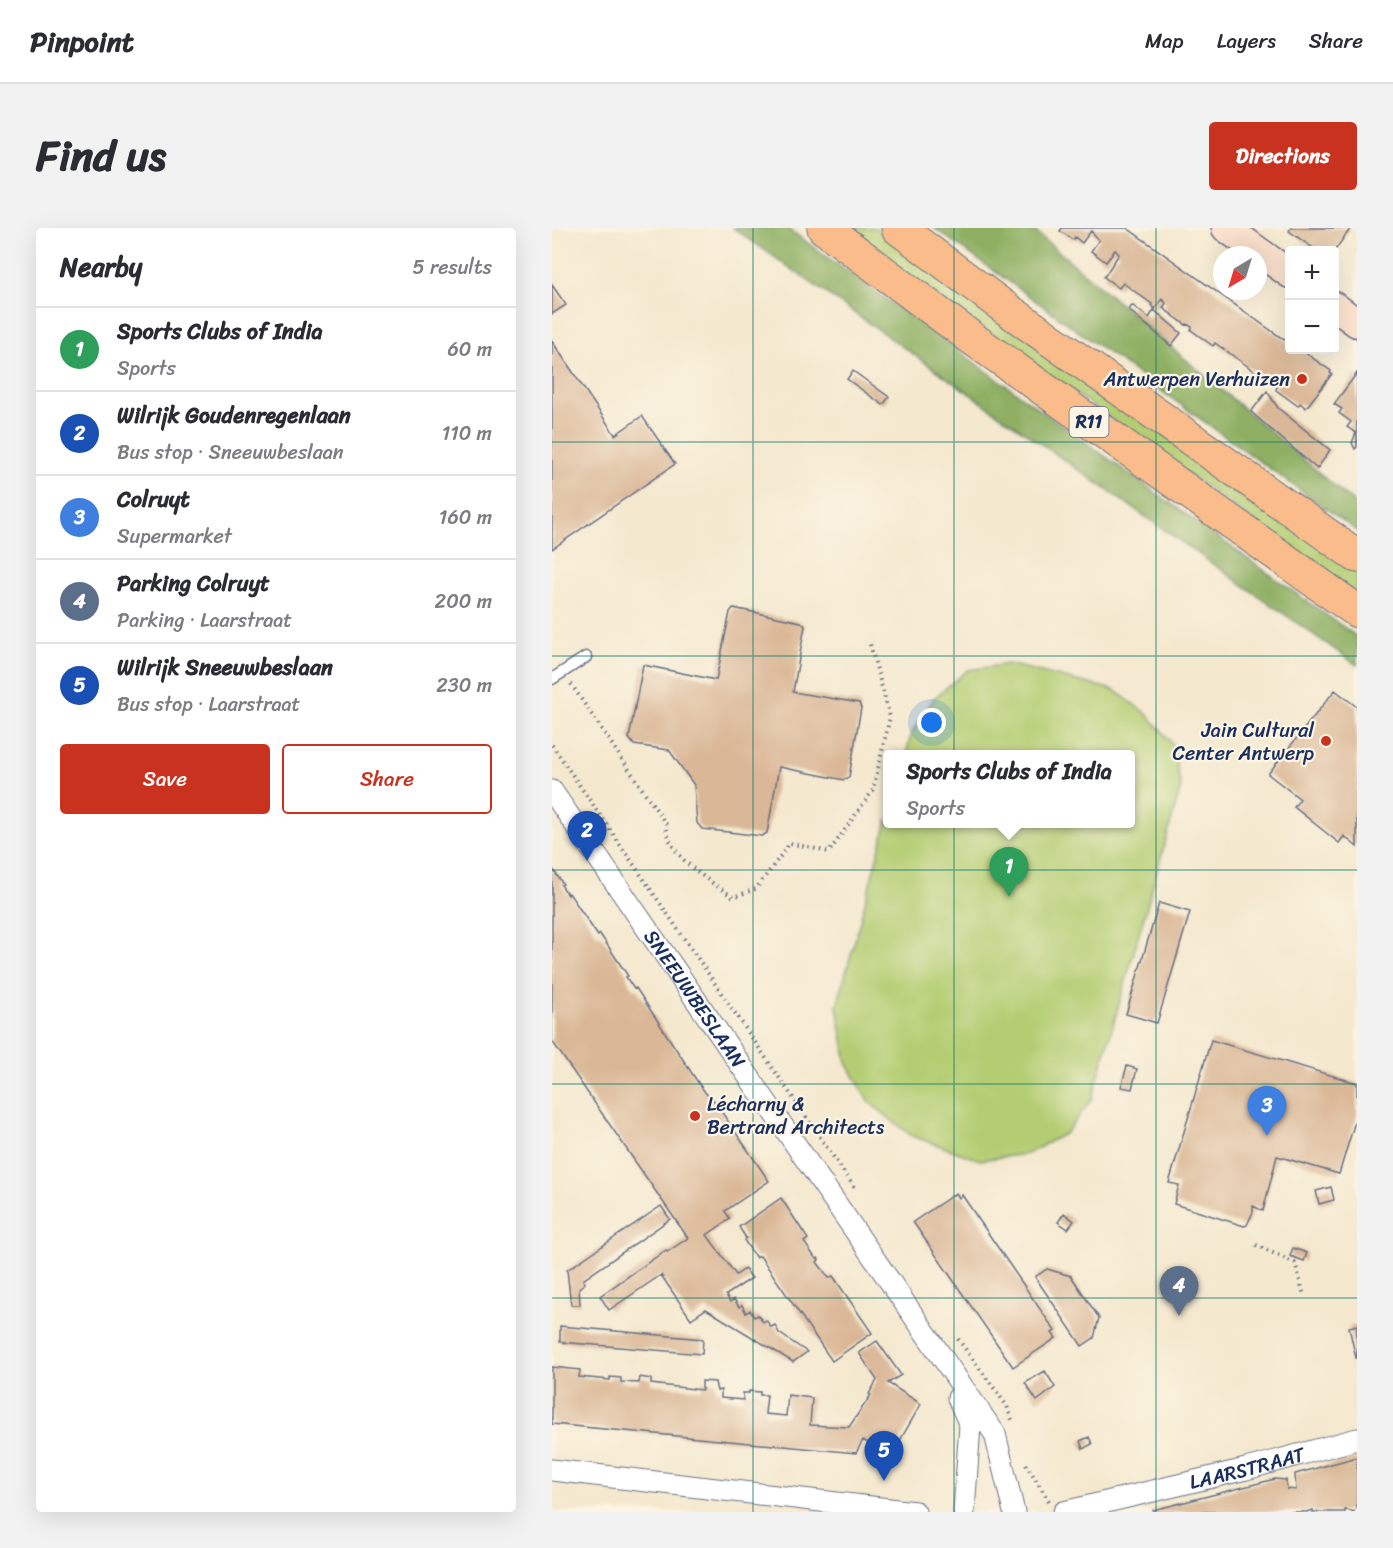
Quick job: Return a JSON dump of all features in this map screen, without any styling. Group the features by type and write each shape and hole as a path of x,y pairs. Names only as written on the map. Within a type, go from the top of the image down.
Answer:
{"highway":[{"name":"R11","path":"824,228 973,339 1357,611"},
{"name":"R11","path":"898,228 1004,306 1357,556"}],"street":[{"path":"1226,228 1285,270"},
{"path":"1339,309 1357,323"},
{"name":"SNEEUWBESLAAN","path":"552,791 995,1434 1014,1512"},
{"name":"SNEEUWBESLAAN","path":"939,1353 970,1425 964,1512"},
{"name":"LAARSTRAAT","path":"1064,1512 1246,1469 1357,1439"},
{"path":"552,1470 804,1505 915,1512"}],"lane":[{"path":"552,679 586,657"}],"path":[{"path":"563,672 666,824 666,832 684,861 733,897 756,889 790,843 829,852 873,790 890,717 870,644"},
{"path":"1256,1245 1295,1263 1304,1295"}],"green space":[{"path":"733,228 787,228 1357,637 1357,665"},
{"path":"843,228 876,228 996,316 1357,571 1357,594"},
{"path":"934,228 1031,228 1357,505 1357,531"},
{"path":"1008,664 1114,690 1147,714 1172,743 1181,787 1092,1099 1066,1133 1027,1154 980,1160 912,1136 869,1102 847,1063 837,1006 885,828 1135,828 1135,750 907,750 911,734 934,698 968,670"}],"building":[{"path":"1062,228 1127,228 1213,289 1213,300 1228,300 1285,340 1285,354 1307,354 1332,374 1306,408 1300,403 1298,406 1276,390 1277,387 1215,343 1213,346 1191,330 1192,327 1163,308 1166,303 1162,299 1155,309 1152,304 1123,283 1119,288 1104,277 1119,254 1115,250 1106,262 1091,251 1099,240 1091,231 1082,243 1075,237 1073,240 1060,231"},
{"path":"1291,228 1351,228 1338,246 1310,246 1289,231"},
{"path":"552,285 566,305 552,314"},
{"path":"1132,305 1149,318 1154,310 1181,333 1171,346 1129,310"},
{"path":"552,341 615,435 642,416 675,464 552,549"},
{"path":"853,371 889,397 883,405 847,379"},
{"path":"1357,373 1357,447 1355,449 1352,443 1356,433 1347,427 1351,422 1339,413 1342,409 1334,404"},
{"path":"1267,391 1278,408 1330,450 1317,469 1251,412"},
{"path":"733,608 801,622 805,626 793,692 859,703 861,708 849,777 844,780 779,767 767,833 762,836 702,829 697,823 694,785 669,750 634,745 629,738 643,665 716,680 730,612"},
{"name":"Jain Cultural Center Antwerp","path":"1335,690 1357,707 1357,847 1344,836 1339,843 1294,807 1300,799 1268,774"},
{"path":"552,868 563,884 561,885 598,936 600,934 628,976 626,977 634,989 636,988 699,1084 708,1096 710,1095 769,1181 725,1211 730,1219 707,1235 736,1275 745,1269 752,1278 726,1295 730,1302 734,1299 739,1307 742,1305 746,1313 750,1310 754,1317 758,1315 771,1327 775,1325 779,1333 807,1352 793,1362 706,1309 691,1319 661,1275 609,1310 600,1296 666,1250 667,1252 688,1238 552,1041"},
{"path":"1159,903 1190,912 1157,1023 1126,1014"},
{"path":"1211,1040 1357,1083 1357,1115 1339,1174 1277,1156 1263,1211 1253,1206 1253,1212 1247,1225 1244,1226 1174,1204 1179,1185 1169,1183"},
{"path":"1127,1066 1137,1069 1132,1089 1121,1087"},
{"path":"1331,1187 1334,1200 1319,1204 1316,1191"},
{"path":"956,1193 959,1198 962,1195 1055,1331 1052,1333 1056,1338 1013,1367 913,1222"},
{"path":"781,1198 808,1239 804,1242 816,1259 818,1258 817,1262 829,1278 833,1276 872,1333 832,1361 760,1256 756,1258 744,1240 746,1238 739,1227"},
{"path":"661,1206 670,1219 583,1280 585,1283 579,1288 580,1305 571,1305 567,1270"},
{"path":"1064,1213 1074,1221 1068,1229 1058,1222"},
{"path":"1293,1248 1307,1253 1304,1261 1290,1256"},
{"path":"1047,1269 1071,1276 1099,1318 1094,1338 1082,1346 1035,1277"},
{"path":"1357,1325 1357,1358 1356,1358 1349,1327"},
{"path":"560,1326 703,1339 702,1354 560,1342"},
{"path":"877,1341 901,1375 888,1383 921,1404 891,1456 863,1440 856,1453 552,1424 552,1367 580,1370 579,1377 610,1380 610,1377 621,1378 621,1382 639,1383 640,1377 651,1379 651,1384 702,1390 702,1381 715,1382 717,1391 721,1390 721,1398 743,1400 743,1393 749,1393 749,1391 767,1395 765,1414 786,1416 788,1395 812,1398 810,1425 849,1427 871,1395 869,1394 877,1380 859,1353"},
{"path":"1045,1371 1055,1387 1037,1401 1025,1383"},
{"path":"1089,1437 1092,1444 1083,1449 1080,1441"},
{"path":"1357,1457 1357,1512 1345,1510 1345,1512 1313,1512 1313,1510 1306,1512 1154,1512 1153,1510 1275,1479 1286,1480 1287,1489 1296,1490 1295,1474"}],"place":[{"name":"Antwerpen Verhuizen","path":"1302,379"},
{"name":"Jain Cultural Center Antwerp","path":"1326,741"},
{"name":"Wilrijk Goudenregenlaan","path":"587,861"},
{"name":"Sports Clubs of India","path":"1009,897"},
{"name":"Lécharny & Bertrand Architects","path":"695,1116"},
{"name":"Colruyt","path":"1267,1136"},
{"name":"Parking Colruyt","path":"1179,1316"},
{"name":"Wilrijk Sneeuwbeslaan","path":"884,1481"}]}
